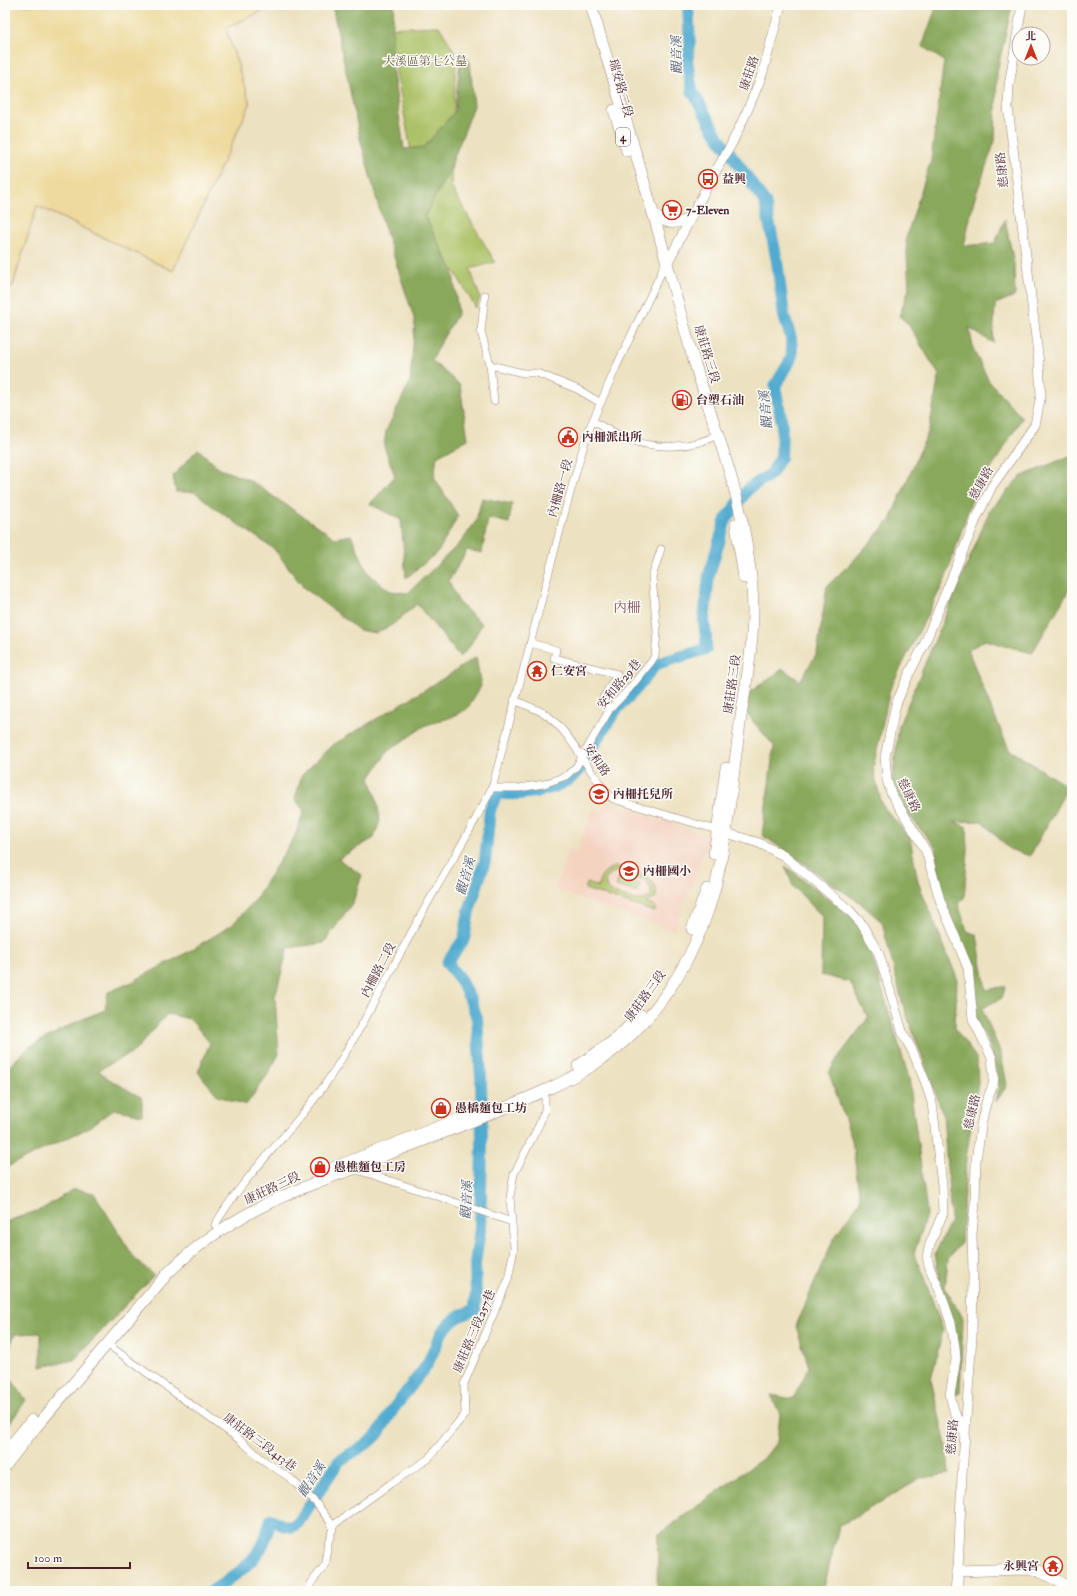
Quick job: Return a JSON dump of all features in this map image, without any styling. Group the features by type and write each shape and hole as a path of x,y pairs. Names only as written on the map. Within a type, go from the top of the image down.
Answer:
{"main road":[{"name":"瑞安路二段","path":"584,5 665,266"},
{"name":"瑞安路二段","path":"591,5 653,210"},
{"name":"4","path":"653,210 665,266"},
{"name":"康莊路三段","path":"5,1466 30,1434 168,1274 185,1257 208,1238 240,1217 305,1186 354,1168 543,1092 595,1064 634,1034 666,995 693,947 707,912 719,867 721,831 744,644 746,613 745,586 738,517 732,493 695,363 665,266"},
{"name":"康莊路三段","path":"5,1452 175,1258 215,1225 258,1200 316,1174 482,1110 542,1085 571,1071 612,1042 645,1011 677,962 687,942 707,888 721,831"},
{"path":"958,1571 1028,1569 1039,1571 1062,1583 1069,1591"},
{"name":"慈康路","path":"956,1591 958,1571"}],"street":[{"name":"康莊路","path":"692,215 731,145 762,75 781,5"},
{"name":"慈康路","path":"958,1571 962,1476 972,1337 972,1234 975,1202 976,1160 986,1103 993,1085 992,1058 973,1019 968,968 940,900 926,851 891,794 887,780 885,757 896,704 924,645 977,517 992,486 1036,425 1041,395 1039,363 1008,107 1009,86 1022,5"},
{"path":"653,210 658,218 667,223 676,224 692,215"},
{"path":"665,266 692,215"},
{"name":"內柵路一段","path":"514,700 587,434 665,266"},
{"path":"485,295 481,331 490,365 494,401"},
{"path":"490,365 523,373 537,373 577,390 601,403"},
{"path":"593,421 627,440 660,446 691,445 716,436"},
{"name":"安和路29巷","path":"491,788 519,788 544,784 566,776 576,767 610,709 644,672 655,656 657,632 652,577 661,549"},
{"path":"530,643 556,650 554,658 617,674 602,700 610,709"},
{"name":"安和路","path":"514,700 547,715 558,725 582,757 605,792 613,799 721,831"},
{"name":"內柵路二段","path":"215,1225 227,1203 296,1122 326,1084 353,1040 422,913 484,805 491,788 514,700"},
{"path":"721,831 759,843 784,856 849,910 861,923 879,954 903,1034 925,1081 932,1103 942,1185 943,1213 930,1244 927,1257 930,1269 940,1290 951,1323 956,1359 950,1394 955,1414 965,1434"},
{"name":"康莊路三段257巷","path":"332,1526 390,1484 428,1460 465,1414 466,1405 463,1394 464,1384 508,1280 514,1248 510,1197 514,1174 540,1125 545,1110 545,1097 543,1092"},
{"path":"354,1168 434,1194 512,1222"},
{"name":"康莊路三段413巷","path":"108,1344 240,1440 263,1460 290,1478 316,1503 332,1526"},
{"path":"309,1591 311,1583 326,1564 327,1546 332,1535 332,1526"}],"shaded area":[{"name":"內柵國小","path":"608,802 707,835 709,839 674,931 555,890 568,849 577,852 593,808 604,812"}],"green space":[{"path":"332,5 394,5 391,60 404,149 424,147 455,111 461,51 470,62 474,106 448,173 425,216 453,272 458,313 442,340 432,361 460,385 468,439 437,456 434,477 458,516 438,552 406,578 401,520 370,504 395,476 384,446 386,431 410,382 415,321 383,223 360,138"},
{"path":"937,5 1012,5 997,72 995,141 974,200 964,246 995,243 1005,219 1014,264 1015,296 995,304 993,343 969,328 974,351 989,381 1022,418 971,502 945,580 890,689 873,769 882,805 910,838 918,882 957,978 955,1029 977,1059 978,1083 966,1158 961,1243 948,1259 945,1288 963,1318 960,1393 955,1395 954,1385 958,1355 942,1291 935,1254 951,1220 943,1114 902,1002 882,922 859,902 762,835 774,746 746,713 747,694 783,669 800,681 817,653 827,586 854,560 890,520 929,430 939,375 908,324 899,316 909,289 906,238 931,160 944,61 922,46"},
{"name":"大溪區第七公墓","path":"439,26 456,54 451,187 495,262 470,269 480,297 476,308 424,220 388,28"},
{"path":"198,449 220,469 249,480 335,538 351,535 368,573 390,591 408,593 462,541 476,521 482,498 512,504 509,523 488,518 482,553 467,550 449,581 459,603 482,624 469,647 460,657 417,604 392,625 376,633 359,630 304,588 274,549 216,509 195,492 176,492 173,476"},
{"path":"1072,455 1072,585 1032,653 985,640 968,650 1009,749 1068,787 1030,856 1009,849 982,821 954,822 967,827 968,851 964,898 958,903 967,931 977,935 986,990 1006,986 1002,998 982,1008 1001,1054 1007,1085 996,1102 999,1082 988,1040 975,1021 975,983 941,895 935,847 903,808 892,784 899,725 990,510 1020,477"},
{"path":"476,657 481,686 467,709 449,718 426,725 388,751 370,778 377,800 380,821 374,838 338,859 362,875 353,902 324,943 288,948 275,997 279,1054 268,1074 246,1105 218,1096 198,1072 210,1043 190,1019 167,1014 135,1051 98,1070 109,1079 142,1098 142,1115 114,1109 88,1128 5,1168 5,1070 29,1047 78,1021 105,1010 108,992 130,983 186,953 232,925 254,901 295,836 304,811 295,799 302,775 333,745"},
{"path":"785,866 851,916 867,940 909,1078 927,1212 914,1254 943,1330 931,1380 947,1450 949,1474 922,1478 839,1526 823,1591 657,1591 658,1535 766,1456 777,1441 780,1414 771,1395 793,1399 809,1367 796,1326 833,1240 860,1200 852,1140 829,1073 837,1059 868,1018 850,982 821,975 822,916 793,886"},
{"path":"615,867 629,869 650,879 656,891 655,899 645,903 656,907 655,912 585,889 587,883 599,887 601,877 611,868","holes":["617,871 646,880 651,890 651,896 641,900 630,899 609,891 606,884 606,879 608,876"]},
{"path":"619,877 640,884 637,893 616,886"},
{"path":"74,1189 94,1193 135,1259 154,1275 74,1360 41,1367 41,1333 15,1334 5,1358 5,1222 42,1209"},
{"path":"5,1370 26,1400 5,1430"}],"sand":[{"path":"5,5 269,5 269,8 226,28 250,104 173,271 37,206 12,288 5,287"}],"waterway":[{"name":"觀音溪","path":"587,757 616,710 637,688 656,664 706,649 704,621 709,575 726,519 749,488 771,474 781,457 782,423 775,386 790,361 792,354 791,338 784,316 777,261 765,202 715,132 692,90 687,61 690,45 688,5"},
{"name":"觀音溪","path":"212,1591 239,1572 256,1555 264,1542 271,1519 282,1525 291,1527 298,1523 339,1461 371,1441 378,1434 394,1408 427,1365 442,1332 450,1323 460,1316 475,1309 475,1264 480,1229 482,1147 481,1077 477,1018 471,1001 459,978 447,963 464,939 469,911 485,861 490,810 497,793 524,794 553,787 570,779 582,767"}],"place":[{"name":"益興","path":"708,179"},
{"name":"7-Eleven","path":"672,210"},
{"name":"台塑石油","path":"682,400"},
{"name":"內柵派出所","path":"568,437"},
{"name":"仁安宮","path":"537,671"},
{"name":"內柵托兒所","path":"599,794"},
{"name":"內柵國小","path":"629,871"},
{"name":"愚橋麵包工坊","path":"441,1108"},
{"name":"愚樵麵包工房","path":"320,1167"},
{"name":"永興宮","path":"1053,1566"}],"district":[{"name":"內柵","path":"627,607"}]}
